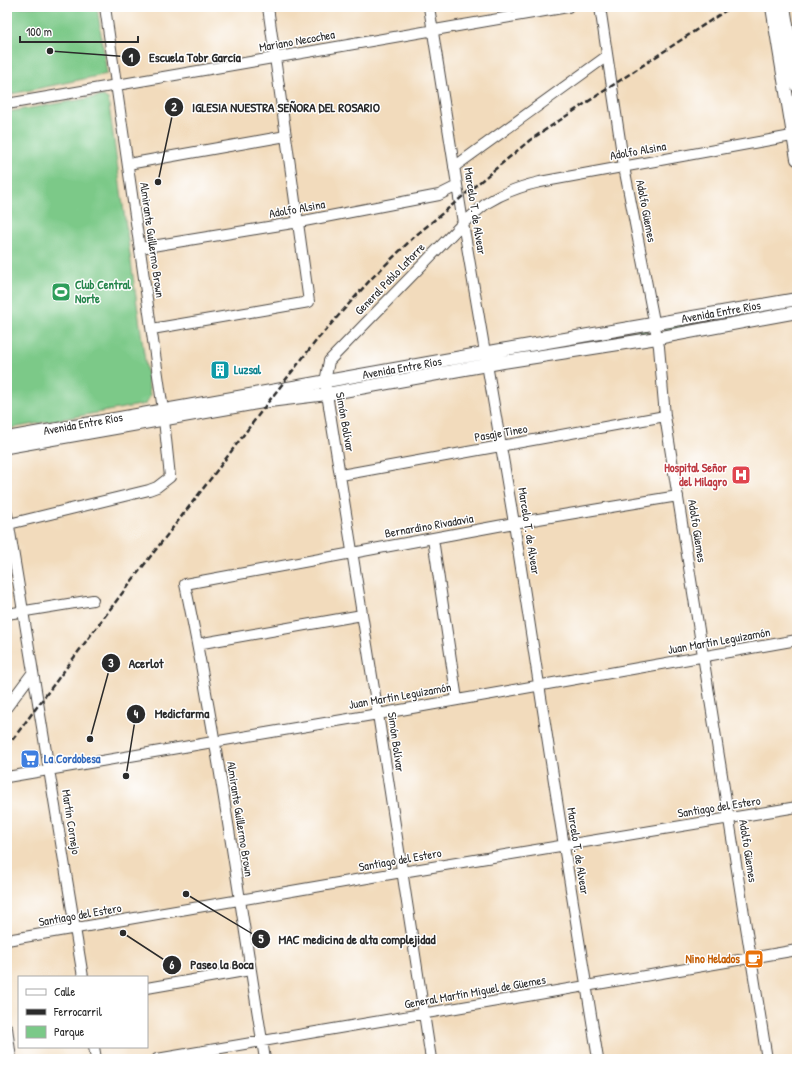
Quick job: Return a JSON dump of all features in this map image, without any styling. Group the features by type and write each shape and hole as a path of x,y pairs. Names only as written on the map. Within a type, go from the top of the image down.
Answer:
{"main road":[{"path":"772,7 795,136 797,159"},
{"path":"784,7 797,86"},
{"name":"Avenida Entre Ríos","path":"326,388 485,352 797,299"},
{"name":"Avenida Entre Ríos","path":"7,440 164,415 257,398 488,365 657,338 797,312"}],"street":[{"name":"Almirante Guillermo Brown","path":"8,519 149,490 157,487 170,476 164,415 105,7"},
{"path":"152,329 309,302 268,7"},
{"name":"Marcelo T. de Alvear","path":"429,7 463,224 514,523 598,1059"},
{"name":"Mariano Necochea","path":"7,104 115,84 276,58 568,7"},
{"name":"Adolfo Güemes","path":"600,7 606,56 624,166 659,347 666,416 678,496 767,1059"},
{"path":"454,167 606,56"},
{"path":"128,164 286,136"},
{"name":"Adolfo Alsina","path":"487,203 524,186 540,182 795,136"},
{"name":"Adolfo Alsina","path":"140,248 299,222 439,195 457,186"},
{"name":"General Pablo Latorre","path":"326,388 329,361 463,224 487,203"},
{"name":"Simón Bolívar","path":"326,388 341,475 430,1059"},
{"name":"Pasaje Tineo","path":"341,475 666,416"},
{"name":"Bernardino Rivadavia","path":"184,584 514,523 678,496"},
{"name":"Martín Cornejo","path":"8,519 83,976"},
{"path":"433,539 457,700"},
{"name":"Almirante Guillermo Brown","path":"184,584 197,644 214,741 265,1059"},
{"path":"7,614 93,600"},
{"path":"197,644 362,615"},
{"name":"Juan Martín Leguizamón","path":"7,776 378,714 797,640"},
{"path":"7,707 33,672"},
{"path":"7,695 19,692"},
{"name":"Santiago del Estero","path":"7,940 402,872 797,807"},
{"name":"General Martín Miguel de Güemes","path":"157,1059 797,950"},
{"path":"148,988 250,970"},
{"path":"7,1028 11,1059"},
{"path":"94,1048 96,1059"}],"green space":[{"path":"7,7 97,7 107,74 7,95"},
{"path":"103,96 108,99 150,396 146,404 7,429 7,112"},
{"path":"797,303 797,309 664,332 663,326"},
{"path":"647,328 648,334 499,361 498,354"}],"railway":[{"path":"7,747 269,401 316,341 371,279 414,237 530,140 731,7"}],"place":[{"name":"Escuela Tobr García","path":"50,51"},
{"name":"IGLESIA NUESTRA SEÑORA DEL ROSARIO","path":"158,182"},
{"name":"Club Central Norte","path":"61,292"},
{"name":"Luzsal","path":"220,370"},
{"name":"Hospital Señor del Milagro","path":"741,475"},
{"name":"Acerlot","path":"90,739"},
{"name":"La Cordobesa","path":"30,759"},
{"name":"Medicfarma","path":"126,776"},
{"name":"MAC medicina de alta complejidad","path":"186,894"},
{"name":"Paseo la Boca","path":"123,933"},
{"name":"Nino Helados","path":"754,959"}]}
